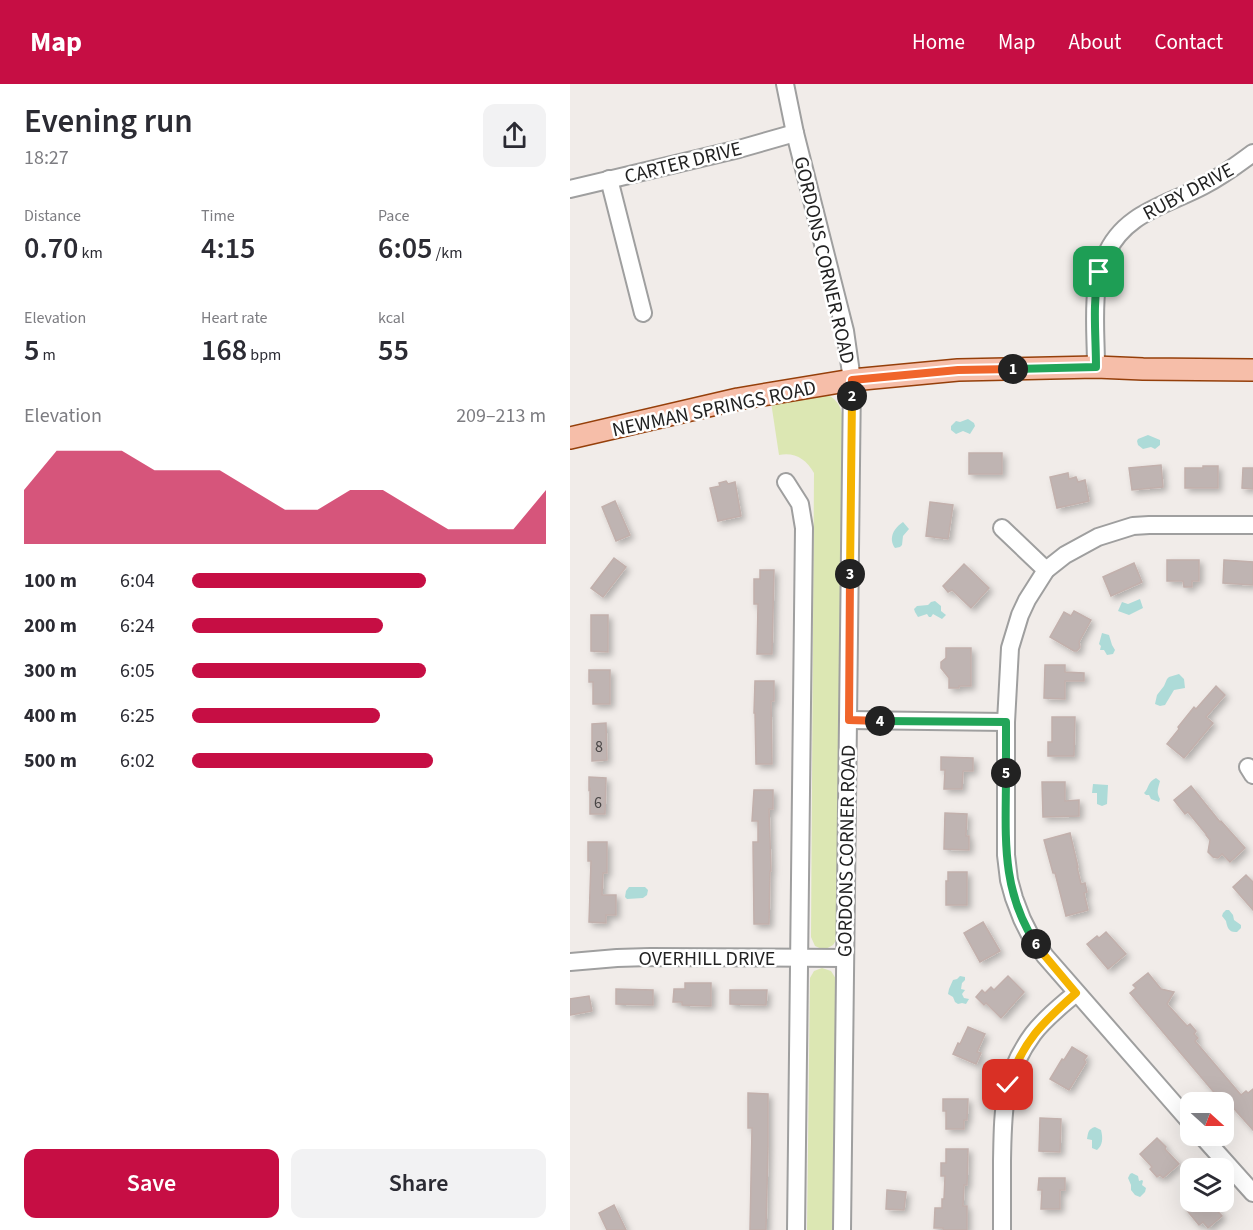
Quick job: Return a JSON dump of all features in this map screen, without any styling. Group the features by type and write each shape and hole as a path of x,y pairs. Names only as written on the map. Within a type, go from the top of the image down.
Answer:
{"main road":[{"name":"NEWMAN SPRINGS ROAD","path":"570,438 738,399 852,380 958,370 1096,367 1253,370"}],"street":[{"name":"GORDONS CORNER ROAD","path":"785,84 795,133 845,331 852,380 842,1230"},
{"name":"CARTER DRIVE","path":"570,189 739,149 795,133"},
{"name":"RUBY DRIVE","path":"1096,367 1097,283 1099,272 1116,238 1144,213 1203,186 1253,153"},
{"path":"609,179 643,313"},
{"path":"786,482 800,504 804,528 796,1230"},
{"path":"1180,1111 1045,956 1030,935 1014,898 1006,855 1008,656 1014,629 1027,600 1046,570 1064,556 1098,537 1133,526 1253,525"},
{"path":"1002,528 1046,570"},
{"path":"849,720 1006,722"},
{"name":"OVERHILL DRIVE","path":"570,962 640,957 844,958"},
{"path":"1002,1230 1003,1119 1008,1085 1019,1057 1032,1036 1076,993"},
{"path":"1211,1146 1253,1193"}],"green space":[{"path":"824,393 837,402 842,416 837,939 833,945 824,950 815,946 811,937 814,473 799,458 779,455 771,402"},
{"path":"822,968 831,971 836,979 833,1230 807,1230 810,978 814,971"}],"water":[{"path":"968,419 975,426 970,434 963,431 956,434 951,430 951,426 956,421"},
{"path":"1148,435 1160,440 1160,445 1155,449 1151,447 1143,449 1138,445 1138,439"},
{"path":"903,522 909,529 903,536 902,545 895,548 892,541 893,533"},
{"path":"1140,599 1143,608 1129,615 1118,611 1122,602 1128,604"},
{"path":"935,601 946,615 942,619 933,614 931,617 927,614 918,617 914,609 917,606 928,605"},
{"path":"1102,633 1109,635 1115,650 1113,654 1107,655 1104,650 1100,650"},
{"path":"1179,674 1184,679 1185,688 1174,690 1165,705 1155,704 1157,695 1167,679"},
{"path":"1156,778 1160,781 1159,802 1144,793 1151,781"},
{"path":"1093,784 1108,785 1107,804 1102,806 1097,804 1097,793 1092,793"},
{"path":"629,887 645,887 648,890 647,895 643,898 627,899 626,891"},
{"path":"1226,910 1229,910 1234,920 1241,925 1237,932 1229,929 1222,916"},
{"path":"960,976 965,977 961,989 965,990 962,994 964,998 969,999 966,1004 958,1004 948,994 953,980"},
{"path":"1095,1127 1101,1130 1102,1136 1097,1150 1092,1148 1092,1140 1087,1139 1090,1130"},
{"path":"1132,1173 1138,1176 1139,1181 1143,1181 1142,1185 1146,1188 1140,1197 1131,1190 1128,1178"}],"building":[{"path":"969,453 1002,453 1002,474 969,474"},
{"path":"1161,465 1163,487 1132,490 1129,468"},
{"path":"1203,466 1218,466 1218,488 1185,488 1185,468 1203,468"},
{"path":"1243,468 1253,468 1253,489 1242,488"},
{"path":"1068,473 1069,479 1076,477 1078,482 1085,480 1089,501 1057,508 1050,477"},
{"path":"726,481 728,484 735,482 741,516 718,521 710,488 720,486 719,483"},
{"path":"615,501 630,535 616,541 602,507"},
{"path":"930,502 953,505 948,539 926,536"},
{"path":"614,558 626,567 603,597 591,588"},
{"path":"1167,560 1199,560 1199,581 1192,581 1192,587 1184,587 1183,581 1167,581"},
{"path":"1224,560 1253,562 1253,585 1223,583"},
{"path":"1134,563 1142,582 1111,596 1103,577"},
{"path":"964,564 989,588 971,608 952,590 948,592 943,586"},
{"path":"760,570 774,570 772,654 757,654 758,604 754,604 754,579 760,579"},
{"path":"1074,611 1091,620 1079,642 1080,647 1077,651 1050,637 1064,612 1071,616"},
{"path":"591,615 608,615 608,652 591,651"},
{"path":"946,648 971,648 971,686 949,688 949,678 941,668 941,662 946,658"},
{"path":"1045,665 1065,665 1065,672 1084,673 1084,681 1065,681 1065,699 1044,698"},
{"path":"589,670 610,670 610,704 593,704 593,682 589,682"},
{"path":"755,681 774,681 774,701 771,701 772,764 756,764"},
{"path":"1216,686 1225,695 1206,717 1213,723 1184,758 1167,744 1194,707 1196,709"},
{"path":"1052,717 1075,717 1074,756 1048,756 1048,742 1052,742"},
{"path":"606,723 607,760 592,761 592,724"},
{"path":"941,757 973,758 973,771 963,771 962,789 944,789 945,770 941,770"},
{"path":"589,777 606,778 605,814 590,814"},
{"path":"1042,782 1065,782 1065,801 1079,800 1079,816 1043,817"},
{"path":"1191,786 1245,848 1230,862 1222,854 1218,858 1208,852 1210,840 1188,812 1185,814 1174,800"},
{"path":"754,790 773,790 773,809 769,809 771,871 769,924 754,924 753,842 758,842 758,821 752,821"},
{"path":"945,813 967,814 966,836 969,836 969,850 944,849"},
{"path":"1070,833 1081,884 1085,883 1087,892 1084,893 1088,910 1066,916 1044,840"},
{"path":"588,842 607,842 607,873 603,873 602,895 616,895 616,915 606,915 606,923 589,922 591,861 588,861"},
{"path":"948,872 967,872 967,905 946,905"},
{"path":"1246,875 1253,882 1253,910 1233,887"},
{"path":"983,922 1000,951 980,962 964,933"},
{"path":"1106,932 1126,954 1108,969 1087,944"},
{"path":"1148,973 1161,989 1174,992 1167,1004 1187,1026 1190,1024 1196,1031 1194,1034 1198,1038 1195,1041 1241,1095 1253,1089 1253,1130 1234,1109 1234,1092 1214,1092 1130,993 1136,988 1133,985"},
{"path":"1008,976 1024,992 1001,1018 986,1003 984,1005 976,997 982,990 985,993 991,987 994,990"},
{"path":"685,983 711,983 711,1006 682,1005 682,1002 673,1002 674,989 685,989"},
{"path":"616,989 653,990 653,1005 616,1004"},
{"path":"730,990 767,990 766,1005 730,1004"},
{"path":"589,996 592,1011 570,1015 570,999"},
{"path":"968,1027 985,1034 977,1052 981,1053 976,1064 953,1054"},
{"path":"1072,1047 1087,1056 1084,1060 1086,1062 1069,1090 1050,1079"},
{"path":"748,1093 768,1094 766,1230 750,1230 752,1128 748,1128"},
{"path":"943,1099 968,1099 964,1129 946,1129"},
{"path":"1040,1118 1061,1119 1060,1152 1039,1151"},
{"path":"1157,1138 1179,1164 1163,1178 1160,1175 1157,1177 1150,1169 1152,1167 1140,1154"},
{"path":"946,1149 968,1149 967,1185 964,1185 963,1206 967,1206 967,1230 934,1228 935,1208 942,1208 942,1199 944,1199 945,1176 941,1176 941,1163 946,1163"},
{"path":"1039,1178 1065,1178 1065,1190 1060,1190 1060,1209 1041,1209 1042,1190 1038,1190"},
{"path":"887,1190 906,1192 904,1210 886,1209"},
{"path":"614,1205 626,1230 607,1230 599,1213"},
{"path":"1188,1212 1218,1212 1222,1216 1208,1228 1203,1222 1199,1225"}],"route":[{"path":"1008,1085 1019,1057 1032,1036 1055,1011 1076,993 1030,935 1009,880 1006,855 1006,722 849,720 852,380 958,370 1096,367 1095,306 1099,272"}]}
